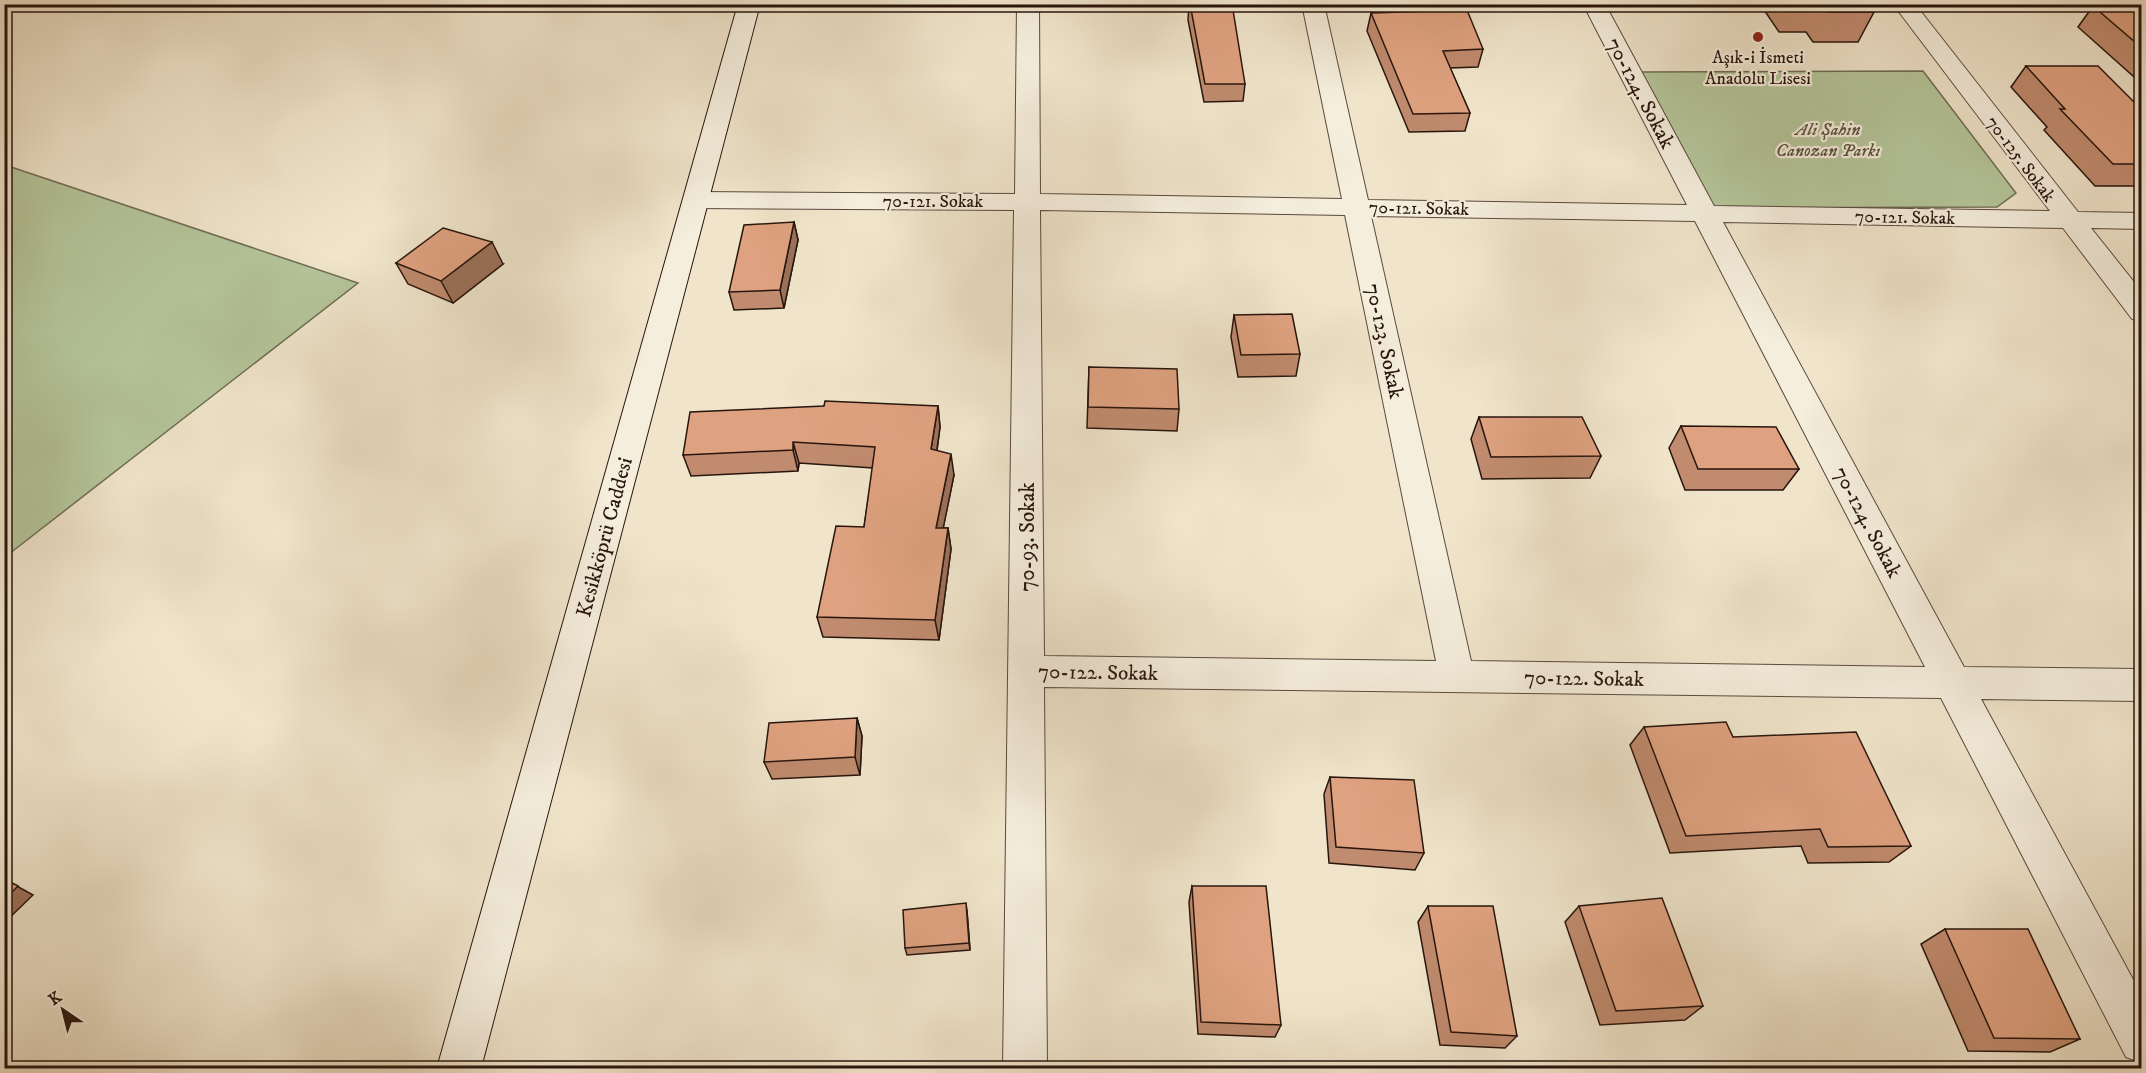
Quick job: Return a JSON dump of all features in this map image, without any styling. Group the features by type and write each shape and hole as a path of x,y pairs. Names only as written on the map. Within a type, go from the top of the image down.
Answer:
{"street":[{"name":"Kesikköprü Caddesi","path":"459,1068 749,4"},
{"name":"70-93. Sokak","path":"1025,1068 1028,4"},
{"name":"70-123. Sokak","path":"1313,4 1457,676"},
{"name":"70-124. Sokak","path":"1594,4 2142,1041"},
{"name":"70-125. Sokak","path":"1903,4 2068,220 2142,312"},
{"name":"70-121. Sokak","path":"696,200 1028,202 2142,221"},
{"name":"70-122. Sokak","path":"1027,671 2142,685"}],"green space":[{"name":"Ali Şahin Canozan Parkı","path":"1923,71 2016,193 1997,207 1714,208 1640,72"},
{"path":"4,165 358,283 5,557"}],"building":[{"path":"1190,4 1232,4 1245,84 1205,84"},
{"path":"1823,4 1869,4 1874,12 1828,12"},
{"path":"2142,5 2142,48 2093,6"},
{"path":"1467,10 1483,49 1443,51 1470,113 1413,114 1371,13"},
{"path":"2026,66 2098,66 2142,110 2142,164 2113,164 2060,109 2065,109"},
{"path":"794,222 780,290 729,292 744,225"},
{"path":"443,228 492,242 441,281 396,263"},
{"path":"1292,314 1300,354 1241,355 1234,315"},
{"path":"1089,367 1177,369 1179,409 1088,407"},
{"path":"825,401 938,406 931,449 951,454 936,528 948,528 935,620 817,617 836,526 864,527 875,447 793,442 793,450 683,455 690,412 824,406"},
{"path":"1479,417 1582,417 1601,456 1491,457"},
{"path":"1681,426 1776,427 1799,469 1698,469"},
{"path":"857,718 855,757 764,762 769,723"},
{"path":"1726,722 1733,737 1856,732 1911,846 1828,847 1820,829 1686,836 1644,727"},
{"path":"1330,777 1414,780 1424,853 1336,847"},
{"path":"4,879 18,886 4,900"},
{"path":"1192,886 1266,886 1281,1025 1201,1022"},
{"path":"1662,898 1703,1006 1616,1011 1579,906"},
{"path":"966,903 969,943 905,948 903,910"},
{"path":"1428,906 1493,906 1517,1036 1451,1032"},
{"path":"1945,929 2028,929 2080,1039 1994,1038"}],"place":[{"name":"Aşık-i İsmeti Anadolu Lisesi","path":"1758,37"}]}
